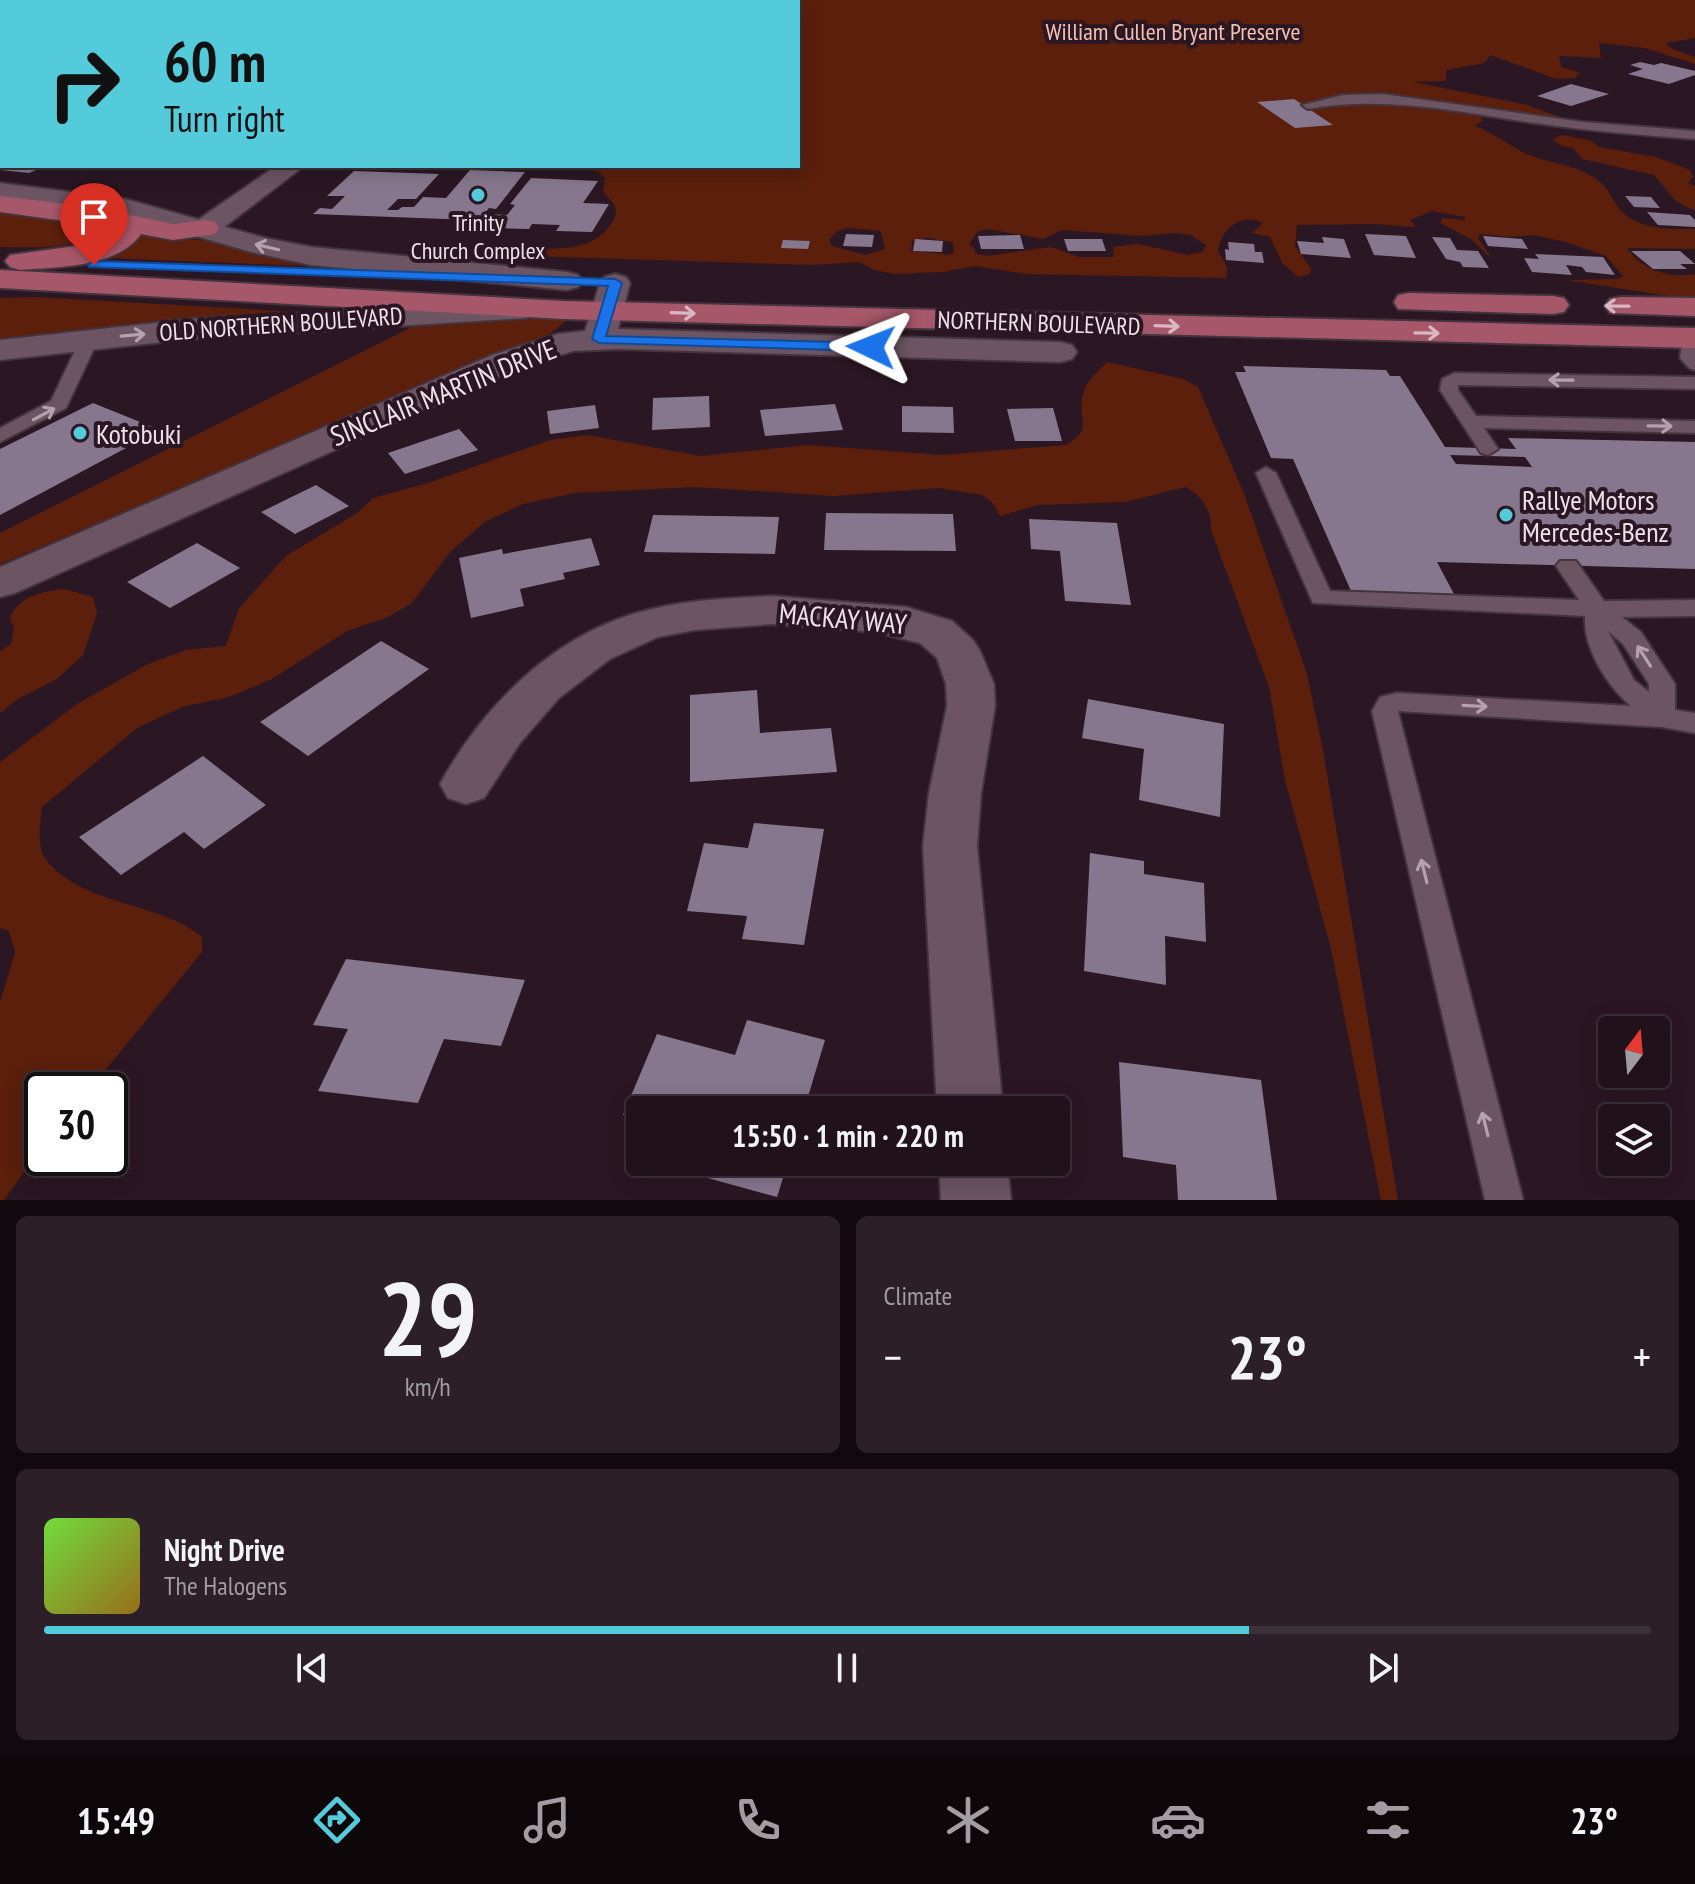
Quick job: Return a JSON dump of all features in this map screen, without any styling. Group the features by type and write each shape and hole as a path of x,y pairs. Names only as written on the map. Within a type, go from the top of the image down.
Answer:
{"main road":[{"path":"0,204 125,221 173,232 205,228"},
{"path":"3,267 97,249 127,233 129,228 125,221"},
{"name":"NORTHERN BOULEVARD","path":"3,267 565,296 606,311 1694,337"},
{"name":"NORTHERN BOULEVARD","path":"606,311 1123,295"},
{"path":"1381,301 1661,307 1694,337"}],"street":[{"path":"205,228 289,168"},
{"path":"0,191 108,204 162,216 270,248 565,296"},
{"path":"162,216 202,216 236,207"},
{"name":"OLD NORTHERN BOULEVARD","path":"0,350 90,338 385,316 565,296"},
{"name":"SINCLAIR MARTIN DRIVE","path":"0,583 504,362 558,344 606,311 1060,352"},
{"name":"MACKAY WAY","path":"466,784 502,730 542,686 594,648 646,625 695,615 785,611 875,617 906,622 936,632 957,651 970,684 969,718 955,793 950,846 969,1096"},
{"path":"974,1176 976,1200"}],"lane":[{"path":"1308,105 1354,98 1383,98 1583,126 1695,135"},
{"path":"0,436 59,404 90,338"},
{"path":"1494,457 1449,390 1449,383 1454,379 1695,383"},
{"path":"1470,422 1695,427"},
{"path":"1266,473 1321,598 1597,609 1695,608"},
{"path":"1568,566 1597,609 1596,634 1624,686 1662,717"},
{"path":"1504,1200 1385,711 1389,704 1397,702 1662,717 1695,723"}],"green space":[{"name":"William Cullen Bryant Preserve","path":"800,0 1695,0 1695,38 1666,43 1672,49 1695,57 1695,64 1645,48 1599,43 1601,58 1559,56 1562,67 1580,73 1575,78 1556,79 1490,55 1485,63 1446,70 1446,81 1414,82 1527,105 1577,123 1481,114 1482,121 1475,126 1529,155 1590,175 1609,192 1624,214 1640,223 1658,228 1695,229 1695,249 1627,248 1640,262 1656,271 1675,275 1695,274 1695,300 1566,280 1618,279 1623,276 1606,256 1562,241 1532,235 1511,237 1480,234 1478,238 1492,259 1471,239 1440,223 1442,218 1465,220 1465,217 1432,211 1410,220 1413,227 1297,225 1295,246 1311,269 1310,274 1298,277 1282,263 1270,237 1252,233 1263,223 1255,220 1240,221 1223,236 1218,251 1227,267 1226,278 1026,274 975,266 943,272 894,274 859,262 812,265 528,256 532,249 557,249 592,241 610,226 616,214 615,206 603,191 605,178 597,171 576,168 800,168","holes":["849,228 881,231 885,249 865,255 832,246 829,240 837,231","988,229 1043,239 1062,230 1141,236 1175,233 1191,235 1206,245 1202,252 1188,255 1138,244 1113,247 1114,257 1079,257 1051,247 986,256 975,253 975,248 969,245 977,232","926,238 953,242 954,253 945,256 911,251 912,241"]},
{"path":"1562,135 1592,141 1599,147 1656,157 1690,170 1693,177 1688,184 1695,186 1695,210 1675,200 1654,175 1582,159 1574,149 1552,139"},
{"path":"0,211 100,226 100,230 79,242 66,245 0,247"},
{"path":"148,233 180,240 214,240 309,262 305,266 104,258"},
{"path":"37,297 317,313 207,317 0,338 0,298"},
{"path":"438,314 567,314 565,322 551,333 0,564 0,533"},
{"path":"1107,362 1183,379 1198,387 1245,496 1307,674 1323,750 1398,1200 1381,1200 1331,949 1285,780 1269,687 1211,530 1208,511 1197,496 1186,487 1125,502 1038,505 1000,516 992,502 982,495 939,488 834,496 696,487 575,493 523,504 486,521 451,551 412,603 388,617 347,631 272,679 229,697 182,707 137,728 42,807 41,849 47,861 63,876 101,896 185,925 202,937 202,952 104,1072 24,1072 24,1172 4,1200 0,1200 0,1003 15,952 9,931 0,928 0,762 77,704 148,664 186,650 226,646 239,608 286,556 357,513 373,498 431,482 550,440 587,435 701,456 808,445 942,455 1065,445 1080,433 1083,422 1081,403 1093,376"},
{"path":"64,589 93,597 97,613 83,655 57,679 16,700 0,713 0,651 11,644 14,628 10,619 14,611 32,596"}],"building":[{"path":"1661,63 1695,71 1695,75 1669,84 1628,74 1643,69 1630,65"},
{"path":"1571,84 1609,94 1571,106 1537,96"},
{"path":"1294,99 1333,125 1295,128 1257,102"},
{"path":"1,168 40,168 29,173"},
{"path":"470,170 525,172 496,209 489,208 484,214 507,215 515,205 510,204 531,178 598,181 583,203 609,204 592,232 556,231 560,225 532,224 529,229 494,228 499,221 313,214 320,208 332,209 345,196 327,196 354,171 439,174 416,199 398,199 387,210 398,210 414,207 423,197 446,198"},
{"path":"1625,196 1651,197 1660,208 1634,207"},
{"path":"1647,212 1690,215 1695,220 1695,227 1658,225"},
{"path":"846,234 874,235 872,247 843,246"},
{"path":"1365,234 1406,236 1416,258 1374,255"},
{"path":"1020,235 1024,249 981,249 978,236"},
{"path":"1483,236 1522,239 1528,249 1488,246"},
{"path":"1322,237 1344,239 1351,258 1301,254 1297,241 1324,243"},
{"path":"1432,237 1450,238 1457,250 1478,251 1489,268 1463,267 1460,262 1446,259"},
{"path":"915,239 943,241 942,252 913,251"},
{"path":"1064,239 1102,239 1106,251 1068,251"},
{"path":"783,240 810,241 808,249 781,248"},
{"path":"1228,242 1254,244 1255,252 1262,252 1264,263 1226,260"},
{"path":"1631,251 1680,251 1695,264 1680,264 1687,269 1653,269"},
{"path":"1535,254 1603,257 1615,275 1586,272 1582,267 1566,265 1572,275 1532,272 1524,258 1539,259"},
{"name":"Rallye Motors Mercedes-Benz","path":"1243,366 1386,370 1390,376 1400,376 1445,447 1516,449 1508,438 1695,442 1695,569 1437,562 1454,594 1351,591 1293,459 1271,458 1235,372 1246,372","holes":["1450,455 1525,457 1532,467 1456,464"]},
{"path":"709,396 710,427 652,430 653,398"},
{"path":"93,403 160,430 0,515 0,449"},
{"path":"835,404 843,430 765,436 760,410"},
{"path":"595,405 599,428 550,434 547,411"},
{"path":"902,406 953,407 954,433 902,432"},
{"path":"1053,408 1062,441 1015,441 1007,409"},
{"path":"459,429 478,450 405,474 388,453"},
{"path":"316,485 349,506 295,534 261,512"},
{"path":"826,513 953,514 956,551 824,550"},
{"path":"653,515 779,517 775,554 644,552"},
{"path":"1029,519 1117,523 1131,605 1065,601 1060,551 1031,549"},
{"path":"591,538 600,565 563,573 565,579 520,589 524,606 471,618 459,558 502,549 503,554"},
{"path":"197,543 240,568 170,608 127,582"},
{"path":"381,641 429,669 308,756 260,722"},
{"path":"757,690 760,733 831,728 837,772 690,782 690,695"},
{"path":"1088,699 1224,724 1220,817 1139,800 1144,749 1082,738"},
{"path":"203,756 266,805 204,849 184,832 121,875 79,837"},
{"path":"754,823 824,829 804,945 742,939 747,916 687,911 704,843 748,848"},
{"path":"1090,853 1144,861 1144,874 1204,883 1206,942 1165,936 1166,985 1084,971"},
{"path":"346,959 525,980 501,1046 444,1039 418,1103 318,1091 348,1029 313,1025"},
{"path":"747,1020 825,1040 808,1096 631,1096 657,1034 735,1055"},
{"path":"1119,1062 1261,1080 1277,1200 1178,1200 1176,1165 1123,1157"},
{"path":"704,1176 784,1176 777,1197"}],"place":[{"name":"Trinity Church Complex","path":"478,195"},
{"name":"Kotobuki","path":"80,433"},
{"name":"Rallye Motors Mercedes-Benz","path":"1506,515"}],"route":[{"path":"94,265 615,283 599,339 871,347"}]}
